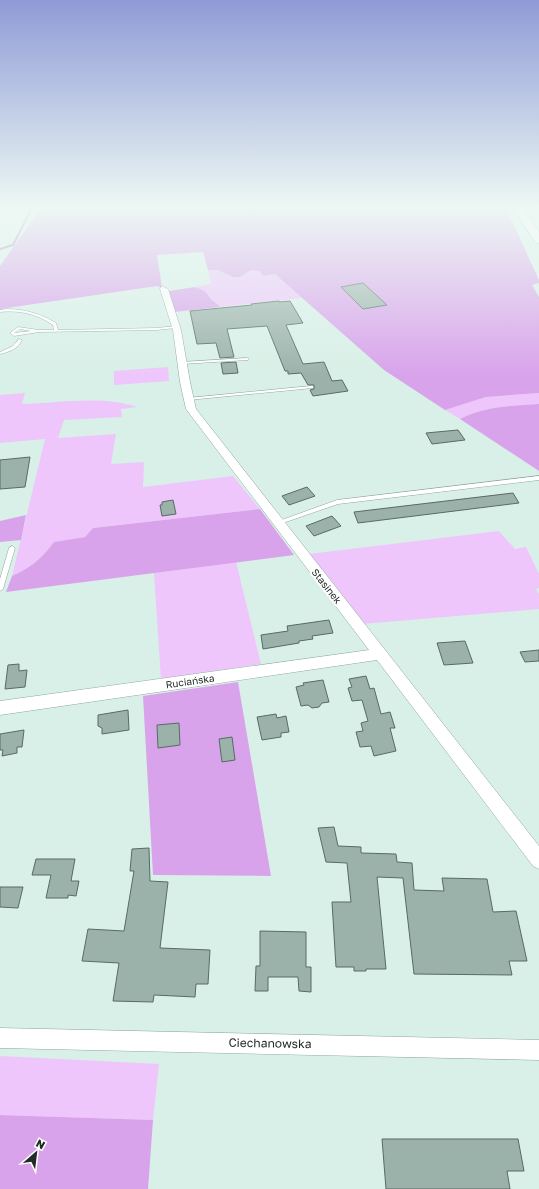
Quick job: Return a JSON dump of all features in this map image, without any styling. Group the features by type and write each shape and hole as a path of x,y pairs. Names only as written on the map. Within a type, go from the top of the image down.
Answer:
{"street":[{"name":"Stasinek","path":"164,289 176,327 184,387 191,409 539,860"},
{"name":"Ruciańska","path":"0,708 380,654"},
{"name":"Ciechanowska","path":"0,1038 539,1050"}],"lane":[{"path":"0,311 21,310 51,321 55,324 56,331"},
{"path":"39,331 19,335 14,335 12,333 19,328 39,331 56,331 157,329 176,327"},
{"path":"0,353 13,348 20,340"},
{"path":"182,363 247,359"},
{"path":"188,399 311,387"},
{"path":"278,523 337,502 539,478"},
{"path":"0,589 12,548"}],"shaded area":[{"path":"2,263 158,263 162,288 157,286 0,309 0,266"},
{"path":"206,263 531,263 539,280 539,283 532,285 539,297 539,393 486,397 445,410 384,370 275,274 263,276 260,271 251,270 240,277 233,277 218,270 208,270"},
{"path":"208,270 218,270 233,277 240,277 251,270 260,271 263,276 275,274 302,298 220,307 204,291 195,287 211,284"},
{"path":"195,287 204,291 220,307 174,312 169,291"},
{"path":"168,367 169,381 114,385 114,371"},
{"path":"25,393 22,404 110,401 137,407 121,409 122,417 64,420 58,438 116,434 111,464 144,462 143,487 233,476 260,509 93,528 85,537 54,542 36,562 12,576 45,439 0,443 0,395"},
{"path":"539,393 539,404 489,409 479,411 460,419 445,410 486,397"},
{"path":"539,404 539,471 460,419 479,411 489,409"},
{"path":"260,509 294,555 6,592 12,576 36,562 54,542 85,537 93,528"},
{"path":"26,515 21,540 0,542 0,521"},
{"path":"499,531 515,549 526,547 539,574 539,588 536,589 539,594 539,609 362,624 309,554"},
{"path":"236,562 261,664 161,679 154,573"},
{"path":"238,682 271,876 153,875 143,696"},
{"path":"0,1056 159,1064 153,1120 0,1115"},
{"path":"0,1115 153,1120 148,1189 0,1189"}],"building":[{"path":"363,283 387,305 363,309 341,287"},
{"path":"290,301 303,323 286,325 303,364 324,362 332,381 342,380 348,391 313,396 310,390 314,389 314,385 308,385 301,373 288,374 288,371 285,371 267,326 227,329 234,357 220,358 216,343 197,344 190,311"},
{"path":"236,362 238,373 223,374 221,363"},
{"path":"458,430 465,440 432,444 426,433"},
{"path":"30,457 25,487 0,489 0,460"},
{"path":"307,487 315,496 289,505 282,496"},
{"path":"513,493 519,503 358,523 354,512"},
{"path":"173,500 176,514 162,516 160,505 162,505 162,502"},
{"path":"332,516 341,526 314,536 306,526"},
{"path":"329,620 333,633 312,636 313,639 299,641 299,643 263,649 261,635 288,631 287,626"},
{"path":"465,641 473,663 444,665 437,643"},
{"path":"539,650 539,661 525,662 520,652"},
{"path":"19,664 19,671 27,670 25,687 5,689 8,665"},
{"path":"366,676 370,689 374,688 381,714 390,712 395,728 390,728 396,751 374,756 371,746 360,747 356,732 363,731 361,723 368,721 362,700 352,701 348,688 352,687 349,679"},
{"path":"323,680 329,702 322,703 319,707 312,708 308,705 301,706 296,687 304,685 303,683"},
{"path":"128,710 129,730 102,734 102,728 98,726 98,715"},
{"path":"276,714 277,718 286,716 289,732 281,733 281,737 262,740 257,717"},
{"path":"179,723 180,745 158,748 157,725"},
{"path":"24,730 22,747 17,747 17,753 2,756 3,750 0,750 0,734"},
{"path":"232,737 235,760 222,762 219,739"},
{"path":"334,827 338,846 361,847 361,853 396,854 397,862 412,863 414,890 444,891 442,878 487,879 493,912 516,911 527,961 509,961 512,975 414,974 403,878 377,877 386,969 366,969 366,971 354,971 354,967 336,967 332,902 351,902 347,863 326,862 318,828"},
{"path":"149,848 150,881 168,882 160,948 210,950 208,984 196,984 195,997 154,995 153,1002 113,1001 119,963 82,961 88,929 124,931 134,871 130,871 132,849"},
{"path":"36,859 75,859 71,881 79,881 76,896 68,895 68,898 46,898 51,875 32,875"},
{"path":"0,887 23,887 18,908 0,907"},
{"path":"260,931 306,932 306,967 311,967 311,992 299,991 298,977 268,977 268,991 255,991 256,966 260,966"},
{"path":"382,1139 518,1139 524,1171 507,1171 510,1189 386,1189"}]}
